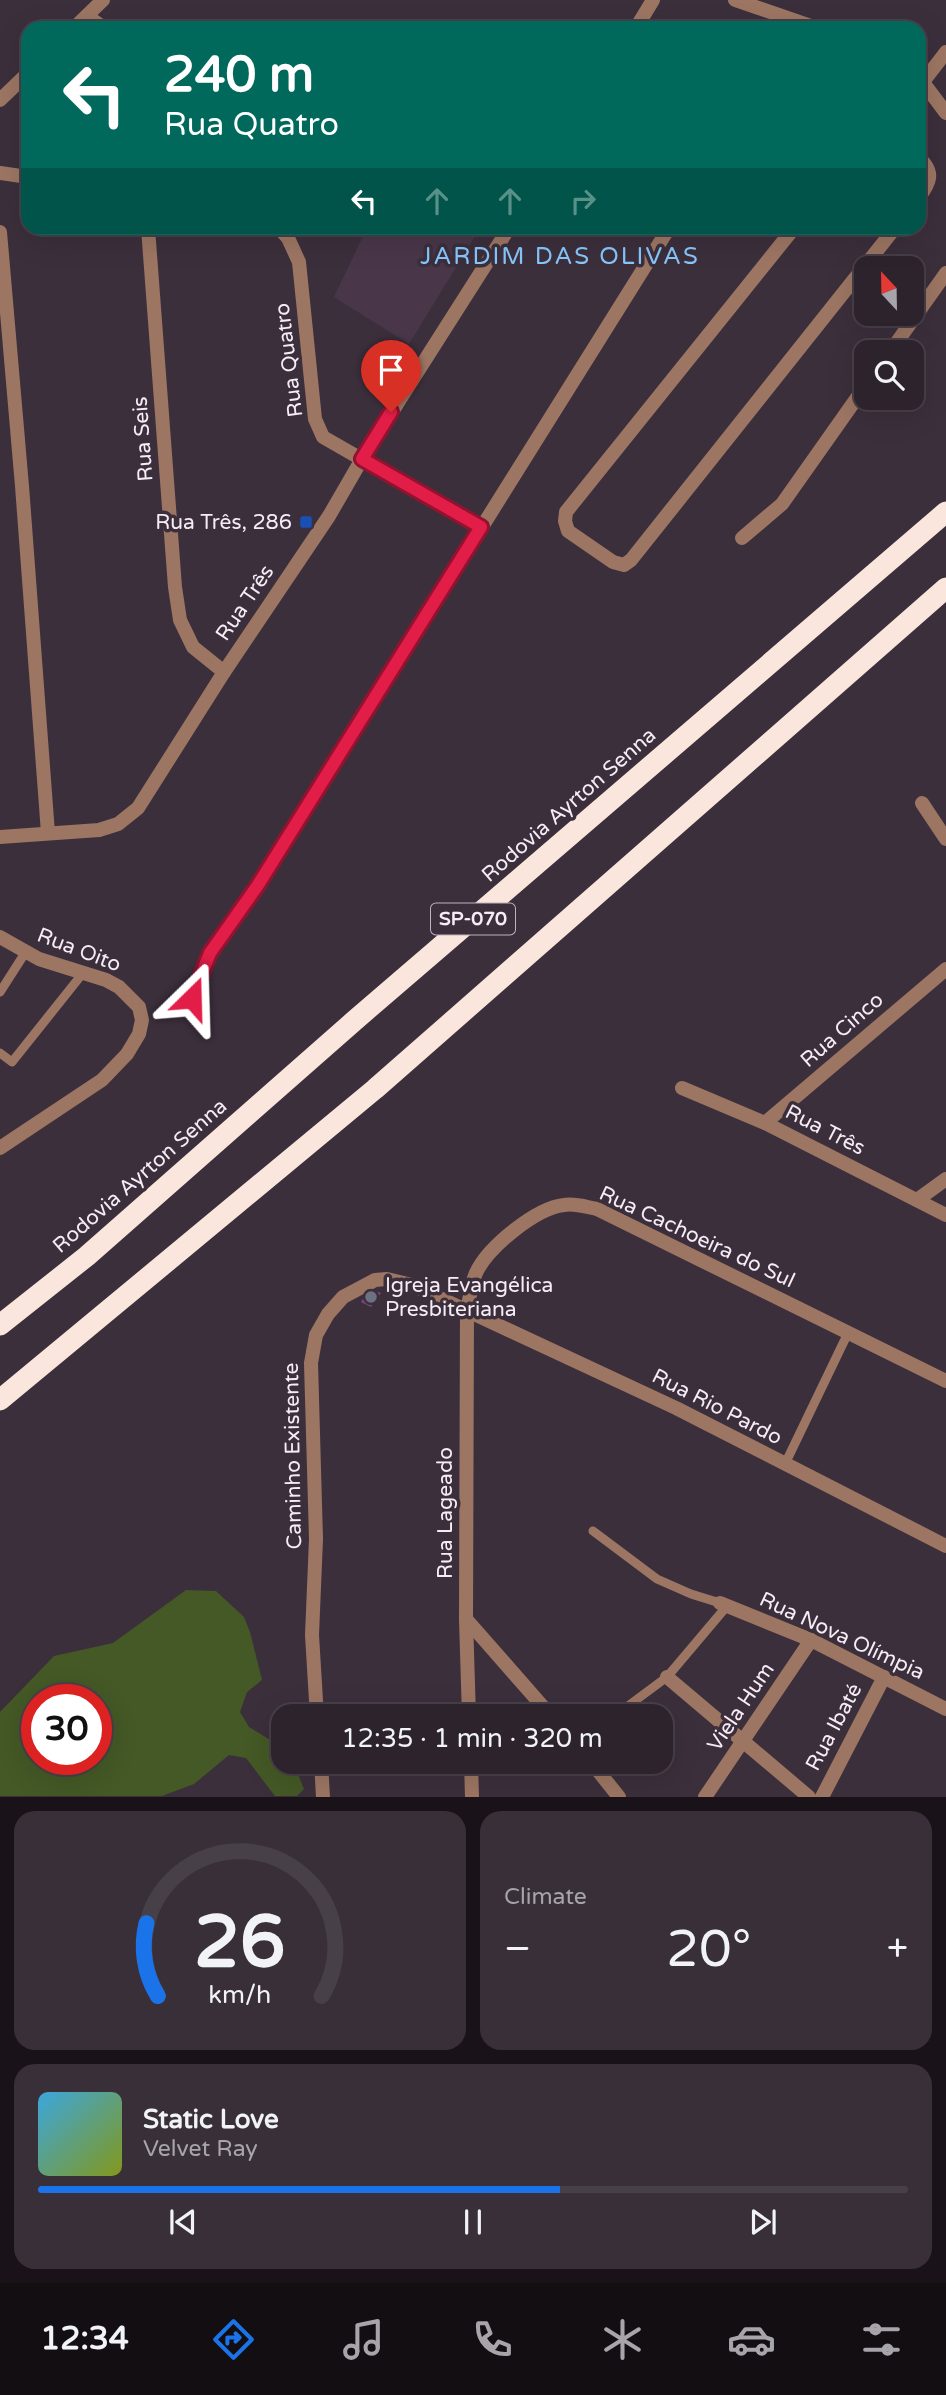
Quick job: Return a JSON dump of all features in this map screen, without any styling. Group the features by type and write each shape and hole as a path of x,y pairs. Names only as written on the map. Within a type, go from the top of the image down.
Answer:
{"highway":[{"name":"Rodovia Ayrton Senna","path":"0,1325 87,1256 354,1021 946,512"},
{"name":"SP-070","path":"0,1400 375,1089 946,588"},
{"path":"0,1419 74,1337"}],"street":[{"path":"82,21 103,0"},
{"path":"640,21 653,0"},
{"path":"734,0 787,21"},
{"path":"87,16 94,21"},
{"path":"926,75 946,52"},
{"path":"0,100 21,80"},
{"path":"926,89 946,113"},
{"path":"926,166 930,173 926,188"},
{"path":"0,173 21,176"},
{"path":"0,233 48,834"},
{"name":"Rua Seis","path":"149,235 175,587 180,620 194,647 224,672"},
{"name":"Rua Quatro","path":"285,235 299,262 312,392 318,428 323,437 481,527"},
{"name":"Rua Três","path":"0,837 99,830 118,824 138,808 224,672 329,516 362,459 505,235"},
{"path":"192,998 210,953 258,885 666,235"},
{"path":"788,235 566,512 568,531 613,562 624,565 631,560 889,235"},
{"path":"899,340 946,273"},
{"path":"742,538 782,504 854,402"},
{"path":"922,803 946,839"},
{"name":"Rua Oito","path":"0,937 25,953 106,980 129,996 139,1007 142,1020 139,1034 127,1054 102,1080 0,1148"},
{"name":"Rua Cinco","path":"765,1123 946,969"},
{"name":"Rua Três","path":"682,1088 765,1123 946,1215"},
{"path":"917,1200 946,1179"},
{"name":"Rua Cachoeira do Sul","path":"467,1310 476,1273 497,1245 524,1224 556,1206 566,1204 597,1209 946,1381"},
{"name":"Caminho Existente","path":"316,1704 312,1635 316,1516 311,1363 316,1335 328,1314 343,1297 375,1280 387,1279 412,1285 467,1310"},
{"name":"Rua Rio Pardo","path":"467,1310 676,1408 946,1546"},
{"name":"Rua Lageado","path":"467,1310 466,1619 469,1704"},
{"name":"Rua Nova Olímpia","path":"723,1605 811,1640 946,1709"},
{"path":"466,1619 541,1704"},
{"name":"Viela Hum","path":"705,1797 811,1640"},
{"path":"667,1677 809,1797"},
{"name":"Rua Ibaté","path":"822,1797 884,1677"},
{"path":"322,1774 323,1797"},
{"path":"471,1774 472,1797"},
{"path":"601,1774 619,1797"}],"lane":[{"path":"0,992 25,953"},
{"path":"0,1053 12,1062 83,973"},
{"path":"785,1464 848,1333"},
{"path":"593,1531 657,1579 723,1605 667,1677 631,1704"}],"shaded area":[{"path":"364,235 476,235 409,344 334,297"}],"green space":[{"path":"186,1590 216,1591 244,1617 262,1680 247,1692 240,1712 249,1727 271,1741 271,1774 298,1774 304,1789 297,1796 275,1796 246,1758 229,1755 194,1784 162,1796 0,1796 0,1712 21,1690 21,1775 112,1775 112,1684 27,1684 54,1656 113,1643"}],"building":[{"name":"Igreja Evangélica Presbiteriana","path":"375,1291 381,1293 371,1307 361,1302 364,1297"}],"place":[{"name":"Rua Três, 286","path":"306,522"},
{"name":"Igreja Evangélica Presbiteriana","path":"371,1297"}],"district":[{"name":"JARDIM DAS OLIVAS","path":"560,256"}],"route":[{"path":"192,998 210,953 258,885 481,527 362,459 391,412"}]}
